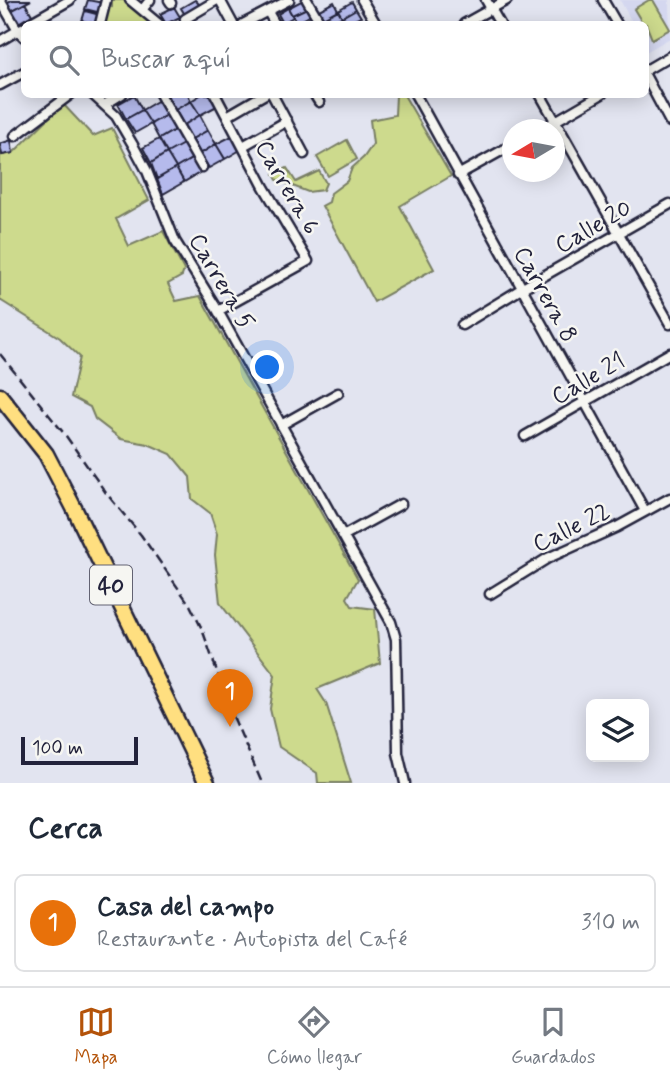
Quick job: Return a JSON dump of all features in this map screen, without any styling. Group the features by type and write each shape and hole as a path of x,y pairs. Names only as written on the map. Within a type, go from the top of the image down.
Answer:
{"highway":[{"name":"40","path":"0,396 46,454 207,783"}],"street":[{"path":"0,0 21,26"},
{"path":"101,21 106,0"},
{"path":"130,0 155,21"},
{"path":"142,10 150,0"},
{"path":"185,19 218,0 231,21"},
{"path":"249,21 289,0"},
{"path":"307,0 319,21"},
{"path":"362,0 374,21"},
{"path":"486,0 498,21"},
{"path":"469,21 507,0"},
{"path":"603,0 615,21"},
{"path":"37,21 64,2"},
{"path":"268,12 273,21"},
{"path":"0,41 21,31"},
{"path":"649,68 670,56"},
{"path":"0,85 21,74"},
{"path":"649,83 670,122"},
{"path":"15,136 67,98"},
{"name":"Carrera 5","path":"96,98 116,116 133,145 147,171 175,241 218,311 391,622 396,639 398,753 405,783"},
{"path":"103,105 114,98"},
{"path":"162,98 202,167"},
{"name":"Carrera 6","path":"217,98 308,261 218,311"},
{"path":"227,116 258,98"},
{"path":"274,98 304,154"},
{"name":"Carrera 8","path":"417,98 645,511"},
{"path":"542,98 554,119"},
{"path":"558,119 595,98"},
{"path":"243,146 287,121"},
{"path":"565,139 670,324"},
{"path":"458,176 502,151"},
{"name":"Calle 20","path":"463,325 670,204"},
{"name":"Calle 21","path":"525,436 670,353"},
{"path":"281,425 338,393"},
{"name":"Calle 22","path":"490,594 548,558 670,498"},
{"path":"343,536 401,504"}],"shaded area":[{"path":"620,0 669,0 670,38 649,50 649,21 631,21"}],"green space":[{"path":"112,0 124,0 149,21 103,21 107,6 112,7"},
{"path":"653,0 670,29 652,39 649,21 641,21 634,9"},
{"path":"396,98 406,98 451,176 400,206 434,269 374,302 322,206 329,202 331,193 347,181 352,168 373,144 370,120 395,115"},
{"path":"63,104 93,136 112,128 149,200 116,219 129,246 163,231 184,270 182,276 168,284 176,301 200,296 358,579 347,598 352,606 375,609 380,663 317,689 326,703 351,783 318,783 317,773 279,747 270,709 275,675 220,603 215,555 217,534 210,513 192,499 190,477 171,454 148,444 121,439 95,419 90,407 71,397 80,357 60,338 0,300 0,144 3,155 13,153"},
{"path":"347,140 357,159 328,176 317,157"},
{"path":"287,168 296,182 319,171 326,183 323,190 308,192 277,180 274,174"}],"building":[{"path":"12,0 31,0 11,11 6,3"},
{"path":"88,0 103,3 101,13 85,9"},
{"path":"195,0 201,6 185,15 181,8"},
{"path":"303,0 307,8 292,15 288,8"},
{"path":"334,2 338,10 323,18 319,10"},
{"path":"352,2 356,9 342,17 338,10"},
{"path":"25,3 32,15 18,23 11,11"},
{"path":"174,7 180,17 164,21 160,14"},
{"path":"288,8 293,17 282,21 278,14"},
{"path":"307,8 311,15 296,21 292,15"},
{"path":"356,9 361,17 344,21 342,17"},
{"path":"338,10 342,17 333,21 325,21 323,18"},
{"path":"85,11 100,15 98,21 82,21"},
{"path":"129,98 136,98 142,110 126,119 118,104"},
{"path":"168,98 190,98 191,101 175,110"},
{"path":"196,98 212,98 217,106 200,115 191,101"},
{"path":"159,100 168,114 151,124 142,110"},
{"path":"191,101 200,115 184,125 175,110"},
{"path":"142,110 151,124 135,133 126,119"},
{"path":"168,114 176,129 159,139 151,124"},
{"path":"200,115 208,130 192,139 184,125"},
{"path":"176,129 185,143 167,153 159,139"},
{"path":"208,130 216,144 200,154 192,139"},
{"path":"234,135 242,149 225,159 216,144"},
{"path":"159,139 167,153 151,163 143,148"},
{"path":"11,140 13,153 2,155 0,144"},
{"path":"185,143 193,158 176,168 167,153"},
{"path":"216,144 225,159 209,168 200,154"},
{"path":"167,153 176,168 157,179 151,163"},
{"path":"193,158 201,172 184,182 176,168"},
{"path":"176,168 184,182 163,194 157,179"}],"railway":[{"path":"0,354 141,535 190,605 202,629 232,714 262,783"}],"place":[{"name":"Casa del campo","path":"230,727"}]}
